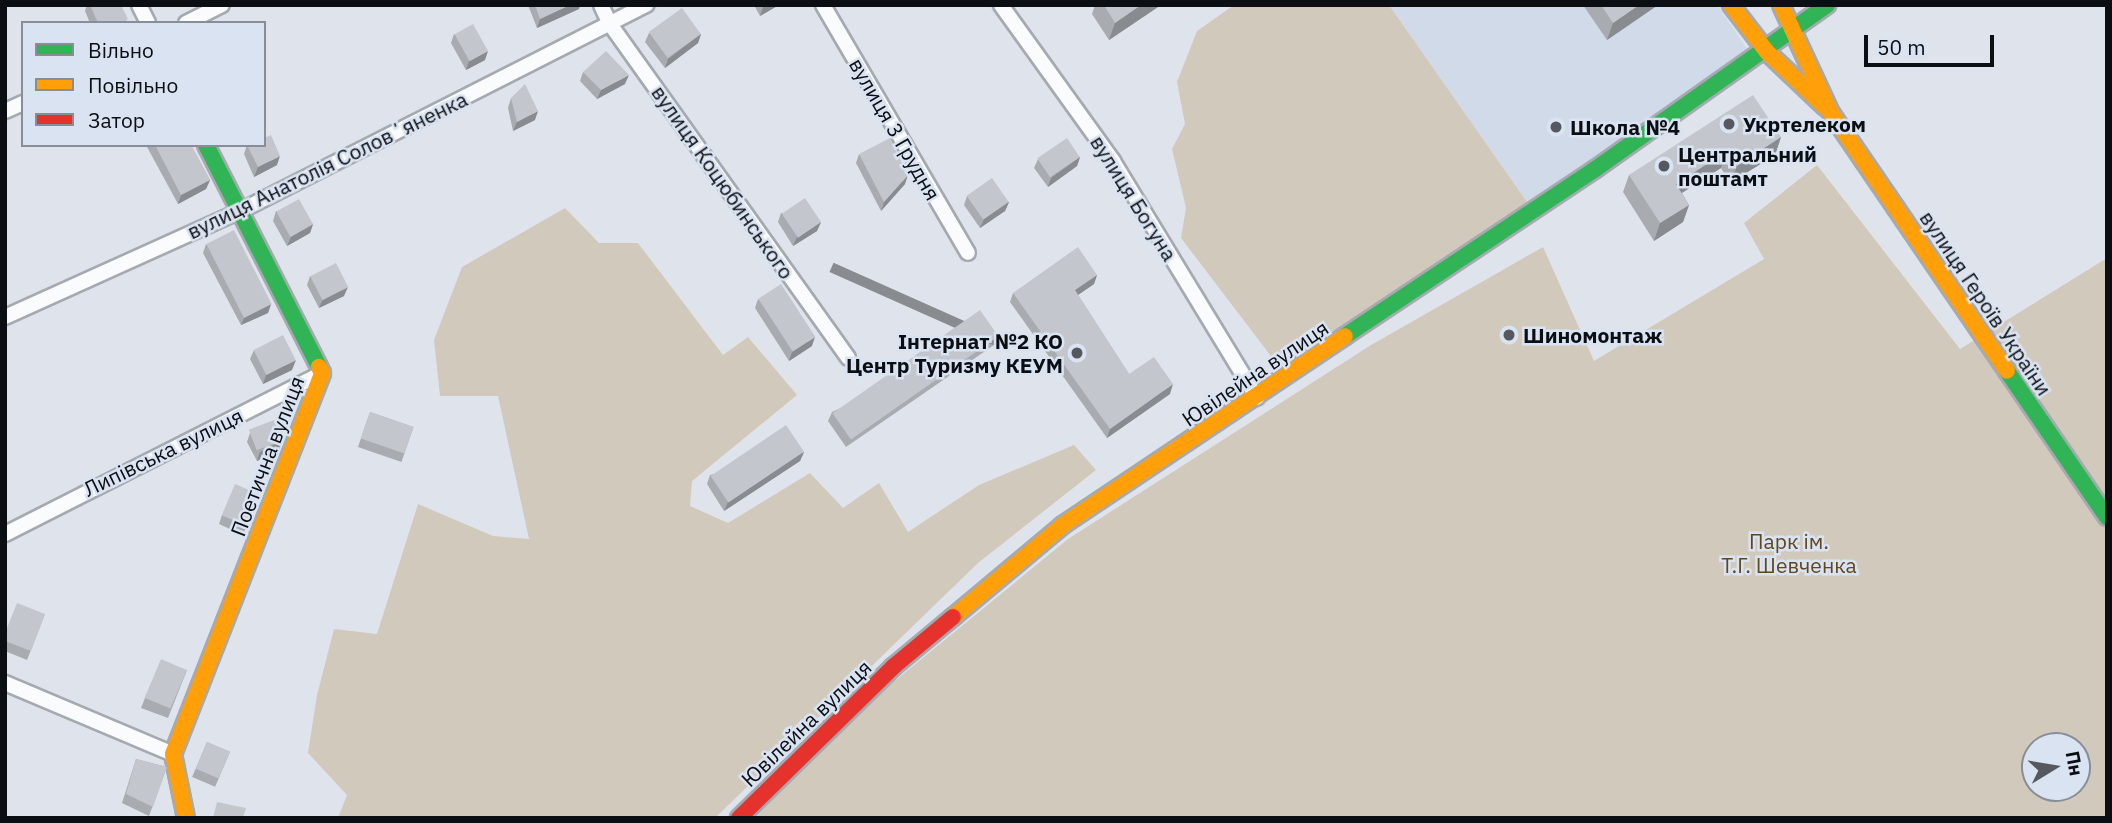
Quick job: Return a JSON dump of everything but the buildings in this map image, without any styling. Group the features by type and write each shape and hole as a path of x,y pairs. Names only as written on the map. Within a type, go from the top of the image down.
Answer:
{"street":[{"path":"139,5 147,21"},
{"path":"190,21 222,5"},
{"name":"вулиця Коцюбинського","path":"601,5 610,24 848,358"},
{"name":"вулиця Анатолія Соловʼяненка","path":"5,317 238,212 646,5"},
{"name":"вулиця 3 Грудня","path":"822,5 968,253"},
{"name":"вулиця Богуна","path":"1001,5 1112,161 1257,398"},
{"name":"вулиця Героїв України","path":"1731,5 1767,52 1831,113"},
{"name":"вулиця Героїв України","path":"1782,5 1831,113 2107,517"},
{"name":"Ювілейна вулиця","path":"739,818 894,667 1063,525 1257,398 1767,52 1827,5"},
{"path":"5,111 21,104"},
{"name":"Поетична вулиця","path":"173,754 322,373 207,147"},
{"name":"Липівська вулиця","path":"5,534 322,373"},
{"path":"5,683 173,754 186,818"}],"shaded area":[{"name":"Школа №4","path":"1389,5 1717,5 1750,53 1527,202"}],"green space":[{"path":"1234,5 1389,5 1527,202 1280,368 1181,238 1186,208 1172,149 1185,124 1177,82 1197,31"},
{"name":"Парк ім. Т.Г. Шевченка","path":"1817,165 1960,349 2107,258 2107,818 755,818 875,697 1068,539 1371,345 1543,247 1594,361 1764,259 1744,223"},
{"path":"565,208 599,243 638,243 723,355 748,337 797,395 692,481 690,506 728,523 810,473 843,508 879,483 908,532 979,485 1074,445 1096,470 978,563 715,818 338,818 347,795 308,753 317,695 334,629 377,634 418,504 493,536 529,539 498,396 440,396 434,340 462,267"}],"traffic: fast":[{"path":"1345,336 1594,170 1827,5"},
{"path":"207,147 319,367"},
{"path":"2007,371 2107,517"}],"traffic: slow":[{"path":"1731,5 1767,52 1825,107"},
{"path":"1781,5 1831,113 2007,371"},
{"path":"953,617 1063,525 1345,336"},
{"path":"186,818 173,754 322,373 319,367"}],"traffic: jam":[{"path":"739,818 893,667 953,617"}],"place":[{"name":"Укртелеком","path":"1729,124"},
{"name":"Школа №4","path":"1556,127"},
{"name":"Центральний поштамт","path":"1664,166"},
{"name":"Шиномонтаж","path":"1509,335"},
{"name":"Інтернат №2 КО Центр Туризму КЕУМ","path":"1077,353"}]}
